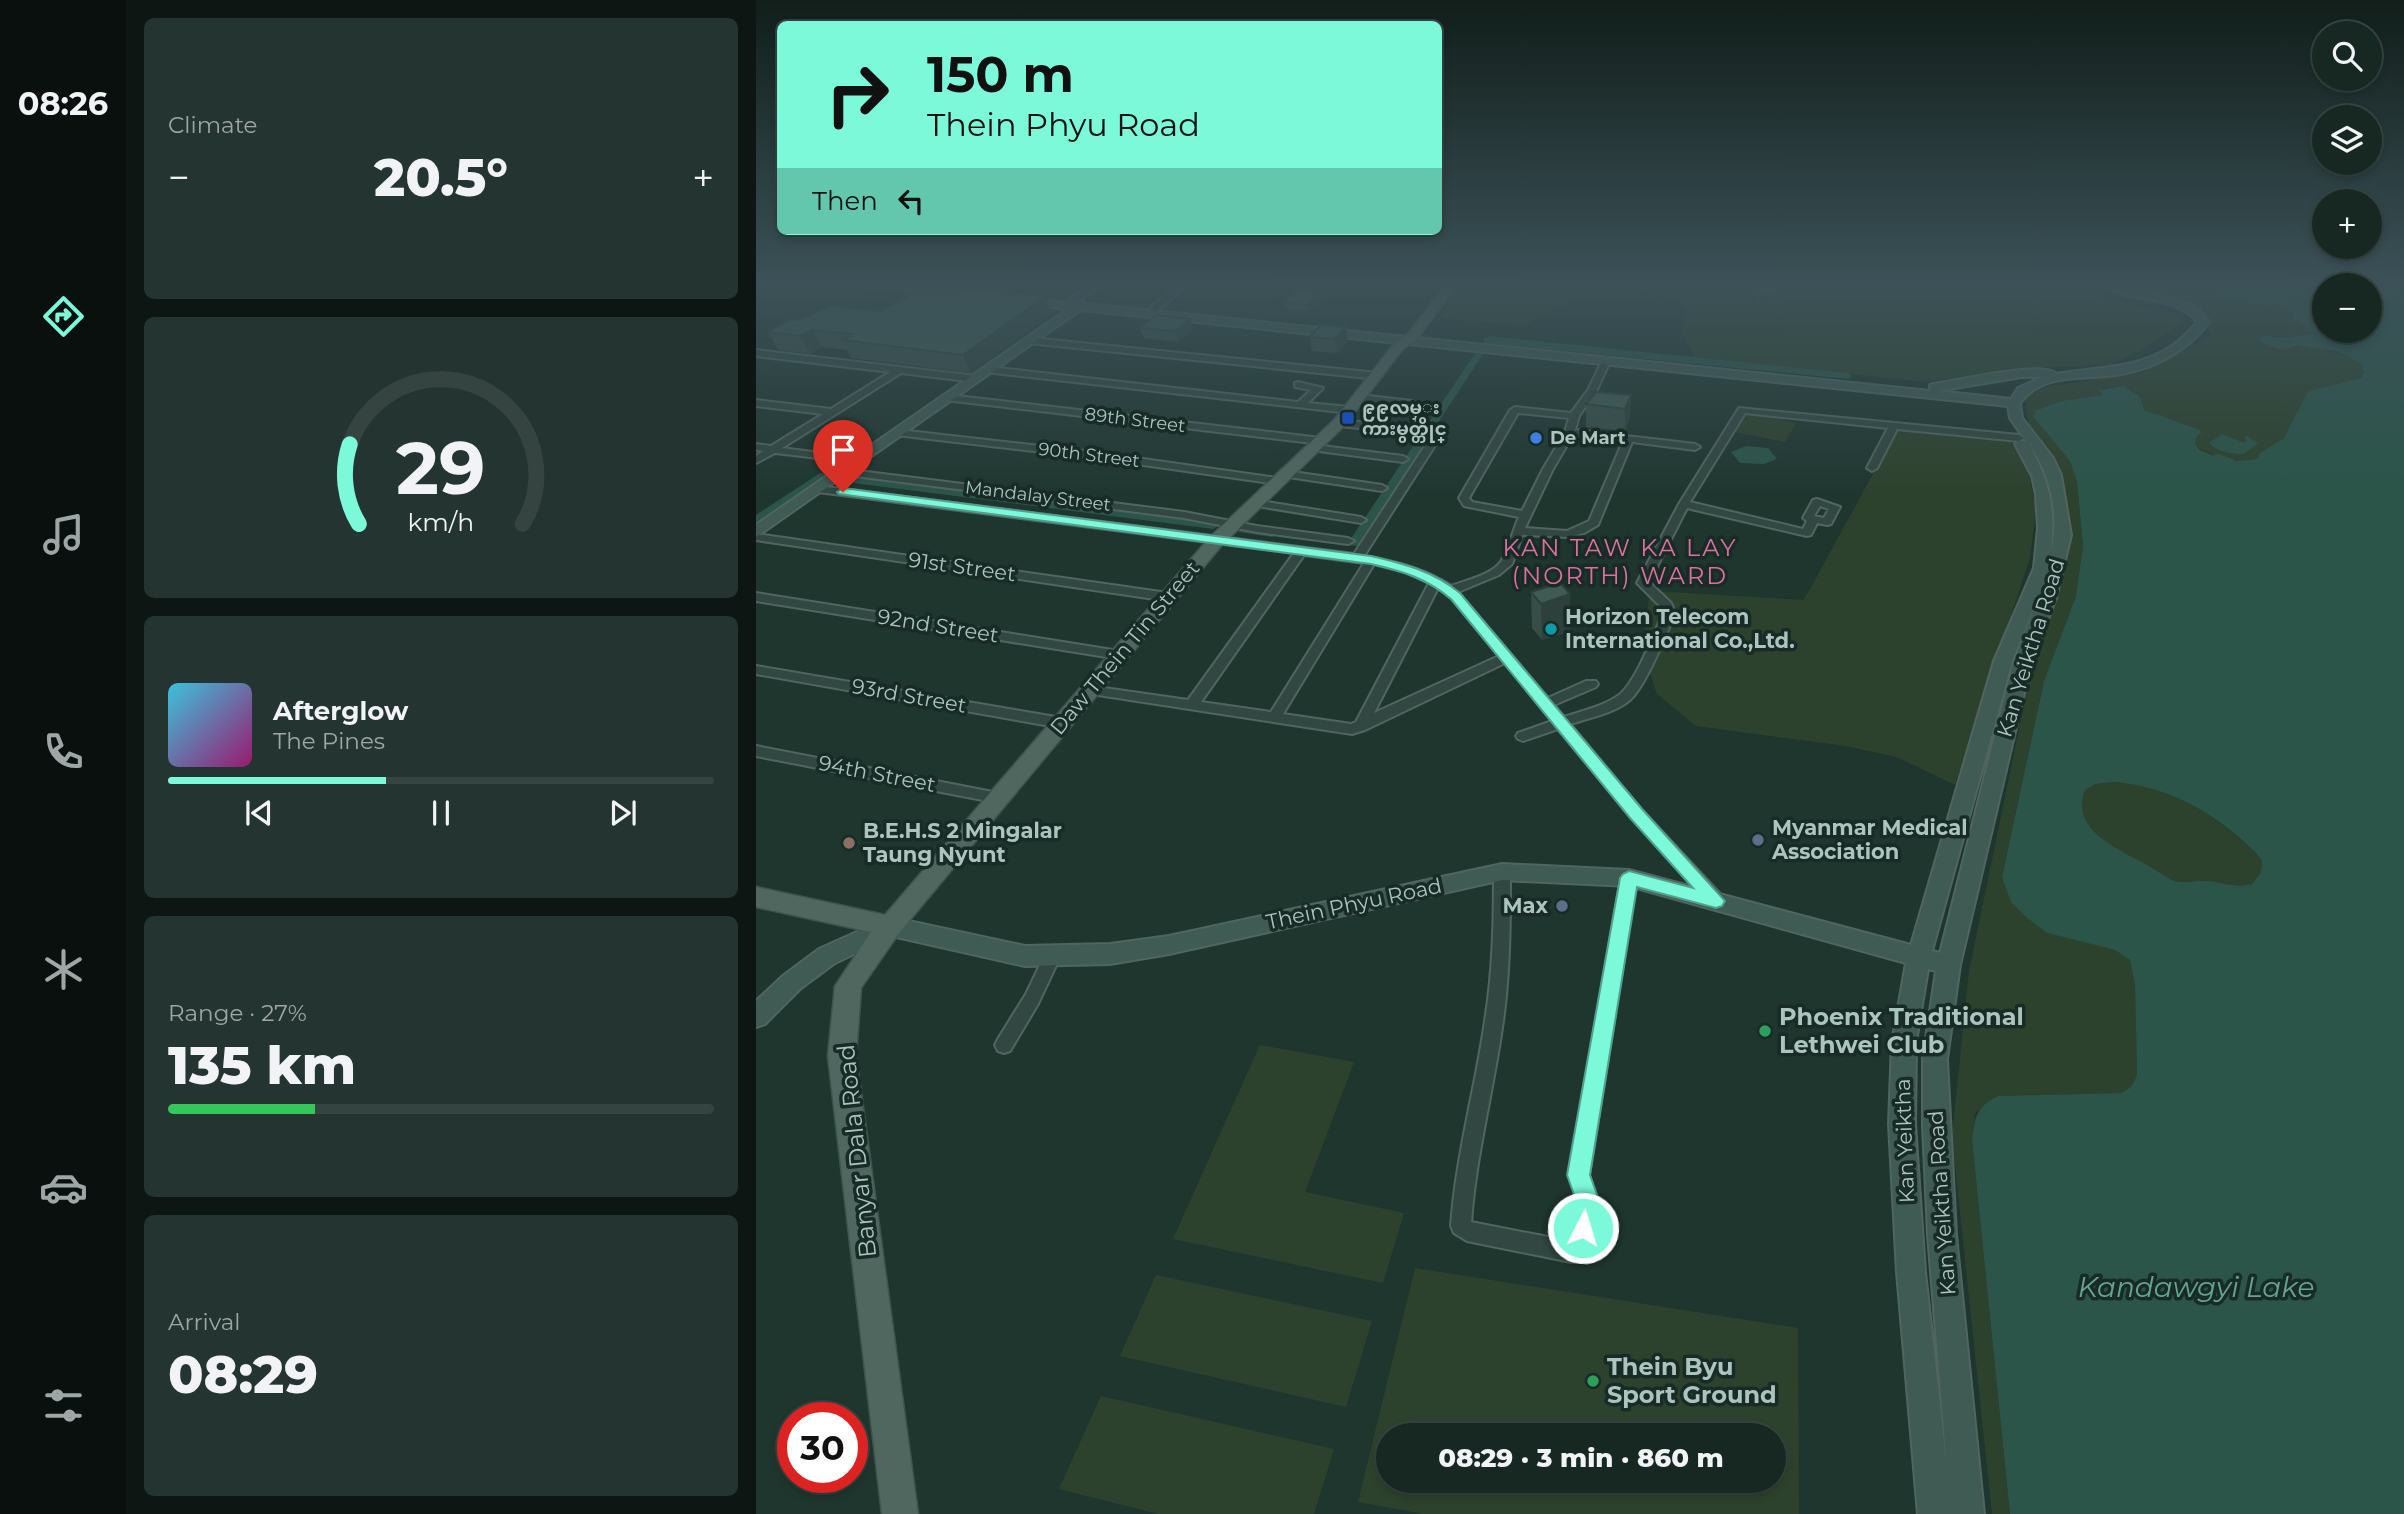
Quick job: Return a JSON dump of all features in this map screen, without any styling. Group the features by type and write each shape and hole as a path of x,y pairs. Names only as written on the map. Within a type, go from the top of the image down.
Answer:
{"main road":[{"path":"756,532 1013,354"},
{"name":"Daw Thein Tin Street","path":"998,798 1216,541 1339,423 1394,354"},
{"path":"1557,354 2010,400 2039,382 2079,372 2113,368 2136,361 2148,354"},
{"path":"1922,389 2022,373 2079,372"},
{"path":"2010,400 2022,383 2050,373"},
{"path":"1879,387 1922,389 2010,400"},
{"name":"Kan Yeiktha","path":"1935,1514 1930,1441 1911,1272 1902,1124 1904,1042 1919,957 2003,661 2042,568 2046,528 2043,495 2039,476 2005,416 2010,400"},
{"name":"Kan Yeiktha Road","path":"1966,1514 1942,1235 1935,1059 1948,965 2022,664 2048,598 2063,535 2054,475 2046,458 2016,418 2010,400"},
{"name":"Banyar Dala Road","path":"900,1514 842,1056 848,986 865,958 890,926 998,798"},
{"name":"Thein Phyu Road","path":"756,897 1026,956 1052,957 1110,954 1169,946 1502,872 1609,875 1716,901 1948,965"},
{"path":"756,1016 792,982 827,956 890,926"}],"street":[{"path":"761,354 976,379"},
{"path":"1156,354 1378,376"},
{"path":"1450,592 1495,573 1508,562 1525,515 1570,432 1574,416 1592,390 1607,359"},
{"path":"756,460 899,370"},
{"path":"989,370 1349,410"},
{"path":"1298,385 1318,388 1301,404"},
{"name":"89th Street","path":"948,398 1317,444 1403,459"},
{"path":"1360,398 1412,404"},
{"path":"756,403 832,412"},
{"path":"1525,515 1468,504 1464,498 1515,410 1574,416"},
{"path":"1523,736 1614,704 1627,695 1641,675 1669,613 1667,606 1643,583 1684,504 1742,410 2019,438"},
{"path":"1274,718 1438,433 1339,423"},
{"path":"1872,468 1894,426"},
{"path":"1570,432 1695,447"},
{"name":"90th Street","path":"899,433 1382,488"},
{"path":"1518,531 1567,534 1589,527 1597,519 1628,441"},
{"path":"756,447 858,461"},
{"name":"Mandalay Street","path":"843,472 1184,515 1348,541"},
{"name":"Mandalay Street","path":"818,489 1364,559 1409,569 1436,580 1450,592 1507,657 1636,814 1716,901"},
{"path":"1255,503 1361,520"},
{"path":"1684,504 1807,533 1814,519"},
{"name":"91st Street","path":"756,537 1168,597"},
{"path":"1191,706 1301,551"},
{"path":"1356,728 1436,580"},
{"name":"92nd Street","path":"756,597 1119,655"},
{"path":"1090,690 1356,728 1507,657"},
{"name":"93rd Street","path":"756,670 1062,723"},
{"path":"1545,704 1591,684"},
{"name":"94th Street","path":"756,751 998,798"},
{"path":"1502,872 1502,946 1494,1021 1463,1186 1461,1226 1467,1231 1571,1252 1579,1247 1588,1203 1578,1175 1629,878"},
{"path":"1003,1045 1032,999 1052,957"}],"shaded area":[{"path":"1693,354 2134,354 2110,365 2020,368 1926,382 1695,357"},
{"path":"2177,354 2336,354 2362,364 2364,372 2361,378 2308,391 2284,438 2260,453 2258,459 2244,461 2224,458 2198,447 2195,445 2197,436 2144,410 2139,397 2124,386 2102,388 2104,395 2061,401 2035,412 2034,418 2070,461 2077,482 2083,546 2076,596 2044,681 2002,877 2047,933 2115,950 2130,960 2135,985 2137,1077 2131,1087 2121,1093 1998,1096 1975,1113 1972,1141 2010,1514 1992,1514 1952,1137 1969,971 2030,676 2064,567 2069,535 2061,471 2029,426 2025,400 2042,387 2141,373"},
{"path":"1746,413 1796,423 1785,442 1734,432"},
{"path":"1897,430 2010,441 2028,471 2036,508 2030,558 1955,785 1897,757 1846,746 1696,726 1657,694 1642,650 1650,591 1804,600"},
{"path":"2115,782 2174,796 2208,815 2256,853 2262,860 2261,872 2252,884 2246,885 2208,881 2178,882 2118,849 2089,825 2083,815 2082,803 2084,790 2096,784"},
{"path":"1260,1045 1354,1062 1305,1192 1404,1213 1383,1283 1173,1239"},
{"name":"Thein Byu Sport Ground","path":"1415,1268 1798,1328 1799,1514 1424,1514 1358,1502 1376,1428 1376,1493 1786,1493 1786,1423 1377,1423"},
{"path":"1156,1275 1372,1321 1346,1407 1120,1356"},
{"path":"1101,1396 1334,1449 1314,1514 1159,1514 1059,1489"}],"water":[{"name":"Kandawgyi Lake","path":"2341,354 2404,354 2404,1514 2010,1514 1972,1140 1976,1119 1985,1104 1998,1096 2121,1093 2131,1087 2137,1076 2135,985 2130,960 2115,950 2047,933 2011,902 2002,877 2044,681 2076,596 2083,546 2077,482 2070,461 2034,418 2035,411 2061,401 2103,395 2098,390 2124,386 2140,397 2144,410 2200,430 2195,444 2200,450 2237,461 2257,459 2260,453 2284,438 2308,391 2361,378 2364,372 2362,364","holes":["2115,782 2174,796 2209,815 2256,853 2262,860 2261,872 2252,884 2174,881 2107,842 2097,834 2083,815 2085,790 2096,784"]},
{"path":"2222,434 2242,442 2248,441 2243,437 2247,436 2258,443 2244,454 2225,452 2209,443"},
{"path":"1746,446 1768,448 1777,459 1764,464 1740,463 1731,452"}],"building":[{"path":"1596,392 1631,395 1625,409 1586,404"},
{"path":"1560,583 1570,594 1541,604 1531,592"}],"waterway":[{"path":"1330,541 1353,544 1479,354"},
{"path":"1631,354 1848,376"},
{"path":"756,520 820,476 1213,526"},
{"path":"1243,530 1272,534"}],"place":[{"name":"၉၉လမ္း ကားမွတ္တိုင္","path":"1348,418"},
{"name":"De Mart","path":"1536,438"},
{"name":"Horizon Telecom International Co.,Ltd.","path":"1551,629"},
{"name":"Myanmar Medical Association","path":"1758,840"},
{"name":"B.E.H.S 2 Mingalar Taung Nyunt","path":"849,843"},
{"name":"Max","path":"1562,906"},
{"name":"Phoenix Traditional Lethwei Club","path":"1765,1031"},
{"name":"Thein Byu Sport Ground","path":"1593,1381"}],"district":[{"name":"KAN TAW KA LAY (NORTH) WARD","path":"1620,562"}],"route":[{"path":"843,492 1371,560 1409,569 1436,580 1456,596 1636,814 1716,901 1629,878 1578,1175 1588,1203 1583,1228"}]}
